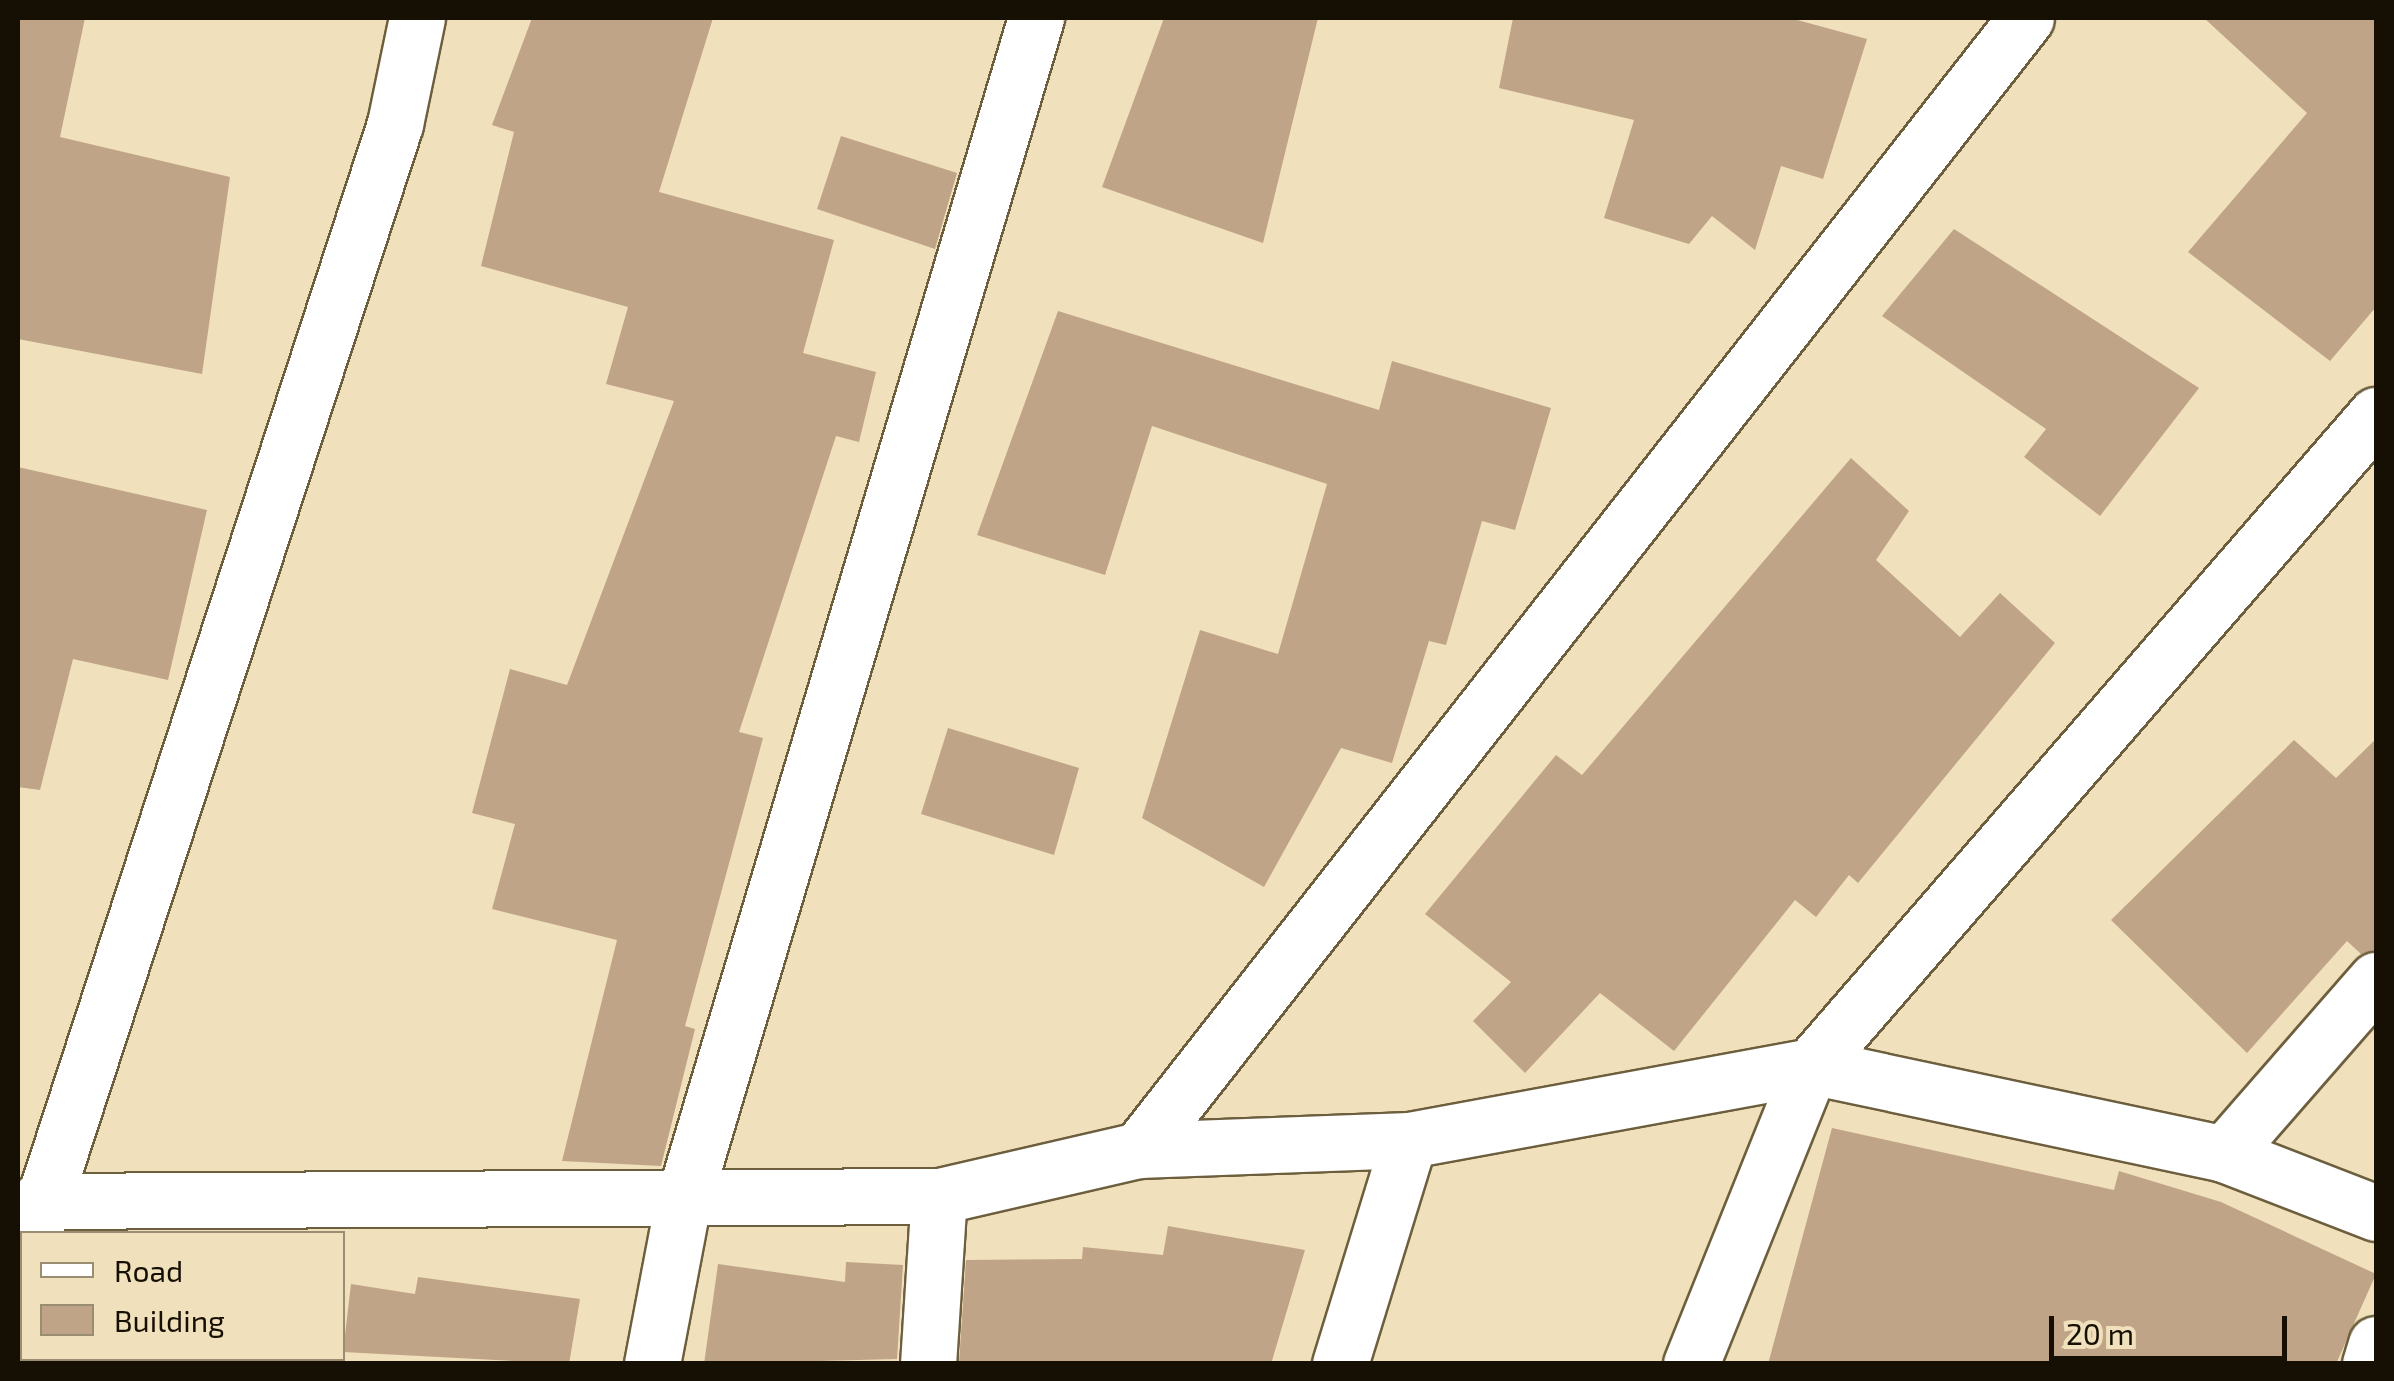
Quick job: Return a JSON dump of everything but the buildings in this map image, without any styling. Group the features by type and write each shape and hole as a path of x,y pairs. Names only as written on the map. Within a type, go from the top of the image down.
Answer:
{"street":[{"path":"418,18 394,124 36,1217 938,1196 1139,1150 1408,1140 1811,1066 2224,1154 2376,1212"},
{"path":"652,1364 682,1202 1036,18"},
{"path":"1139,1150 2026,18"},
{"path":"1691,1364 1811,1066 2376,414"},
{"path":"2224,1154 2376,980"},
{"path":"1340,1364 1408,1140"},
{"path":"928,1364 938,1196"},
{"path":"2370,1364 2376,1344"}]}
